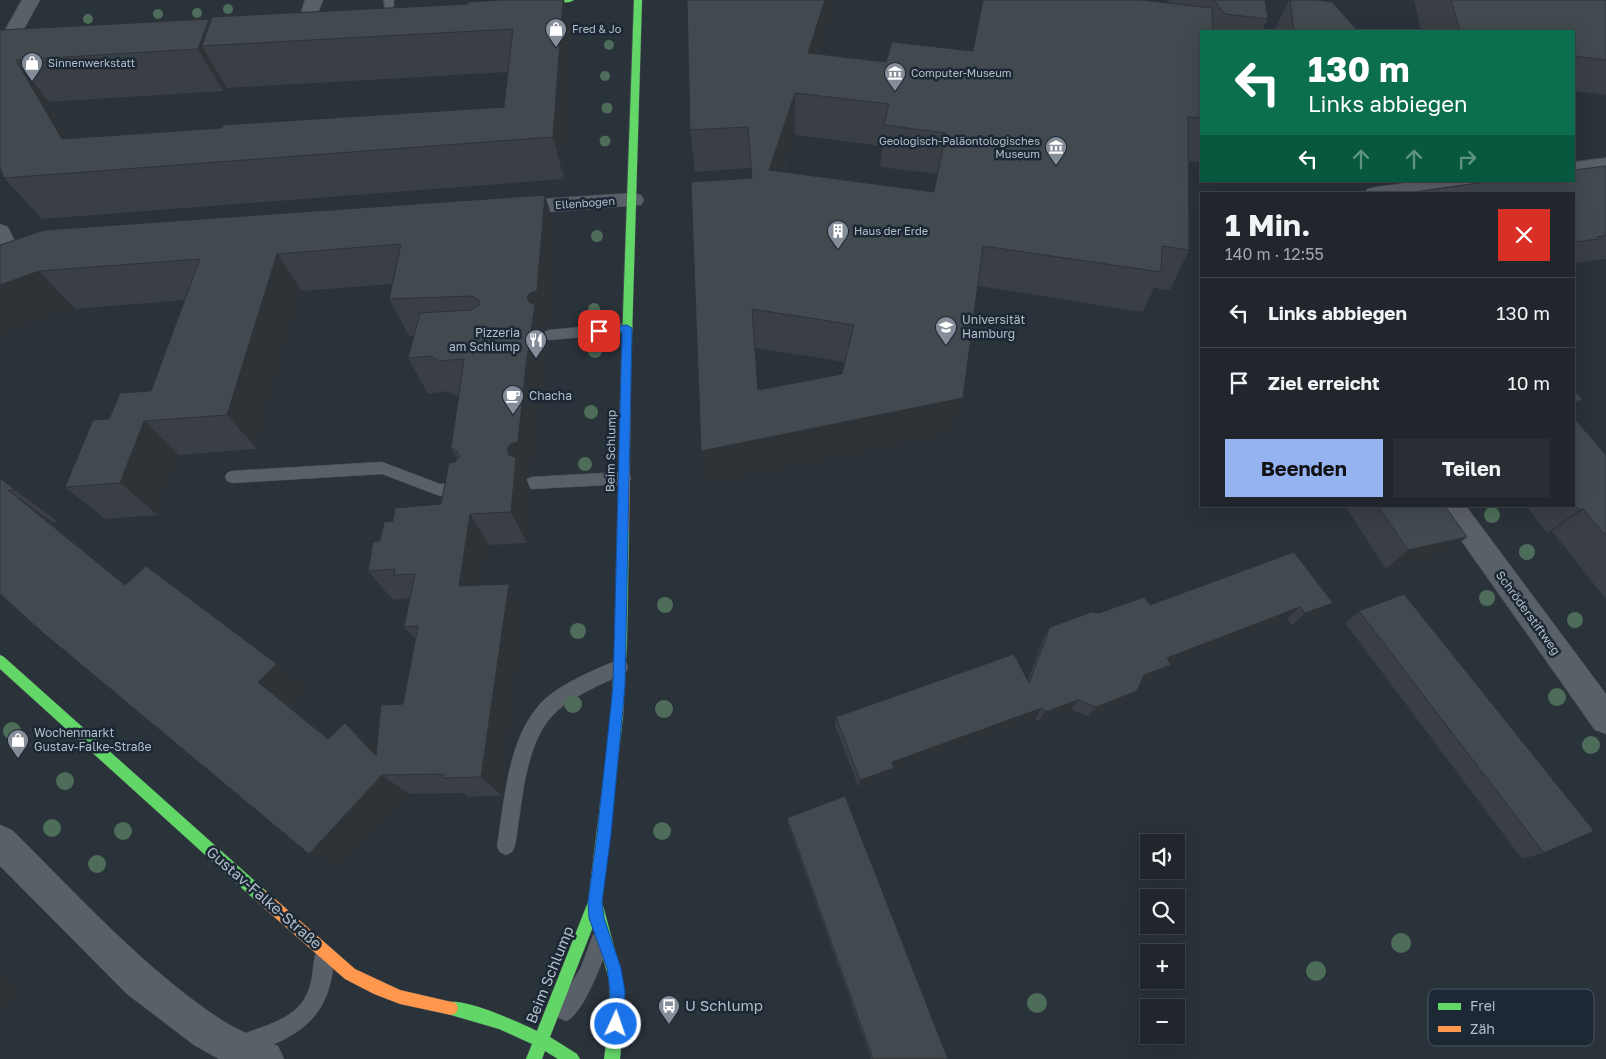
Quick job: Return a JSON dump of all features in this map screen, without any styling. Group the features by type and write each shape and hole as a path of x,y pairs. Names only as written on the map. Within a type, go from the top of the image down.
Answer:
{"main road":[{"path":"520,3 570,0"},
{"name":"Beim Schlump","path":"612,1059 618,991 614,968 596,918 595,902 617,716 620,668 627,328 633,200 638,0"},
{"name":"Gustav-Falke-Straße","path":"0,661 350,974 379,989 400,997 478,1014 537,1050 553,1046 572,1059"},
{"name":"Beim Schlump","path":"537,1050 595,902"}],"street":[{"path":"0,56 31,0"},
{"path":"311,17 314,0"},
{"path":"1575,169 1606,165"},
{"path":"1392,192 1476,182"},
{"name":"Ellenbogen","path":"492,210 633,200"},
{"name":"Schröderstiftweg","path":"1451,507 1606,719"},
{"path":"0,842 140,981 207,1032 248,1053"}],"lane":[{"path":"549,335 627,328"},
{"path":"232,477 382,468 440,490 469,489"},
{"path":"532,483 624,478"},
{"path":"506,846 525,747 537,721 546,710 560,699 620,668"},
{"path":"518,1059 537,1050 579,991 602,936"},
{"path":"248,1053 261,1040 297,1023 310,1009 324,977 324,951"}],"building":[{"path":"563,0 553,137 4,178 0,168 0,30 209,19 198,49 16,60 62,139 222,128 222,125 504,107 513,29 202,46 212,17 468,4 468,2"},
{"path":"687,0 825,0 808,53 886,62 892,42 973,51 983,0 1140,0 1212,8 1213,30 1200,30 1200,118 1188,117 1189,250 1162,246 1161,272 983,246 963,398 701,451 691,182 752,178 748,127 690,130","holes":["795,93 889,104 884,125 946,133 934,192 769,170","752,309 854,325 842,374 758,390"]},
{"path":"1214,0 1265,0 1268,19 1225,14"},
{"path":"1290,0 1332,2 1357,30 1294,30"},
{"path":"1451,0 1606,0 1606,60 1575,56 1575,30 1460,30"},
{"path":"1606,166 1606,235 1597,237 1598,239 1575,242 1575,192 1414,192 1485,182 1575,182 1575,170"},
{"path":"545,195 537,291 530,293 527,297 529,302 535,305 526,365 518,442 511,444 507,449 509,455 516,458 511,512 470,514 459,586 509,584 481,777 443,778 444,774 382,775 309,854 41,631 0,594 0,478 15,490 8,490 125,585 146,566 277,664 258,682 328,739 345,723 376,756 381,705 403,704 418,626 404,627 415,574 394,575 395,569 368,571 373,542 380,541 384,522 393,521 395,508 441,504 449,463 455,462 459,457 457,451 451,448 464,359 438,361 431,356 408,358 420,313 471,310 480,304 478,299 471,296 389,299 401,244 277,254 227,415 144,421 120,483 65,487 93,420 109,419 120,393 151,391 200,259 39,271 0,285 0,245 45,230"},
{"path":"1575,391 1583,400 1575,402"},
{"path":"1575,419 1606,455 1606,536 1583,509 1579,510 1575,506"},
{"path":"1379,507 1446,507 1467,537 1408,550"},
{"path":"1294,552 1333,603 1305,613 1300,607 1167,658 1171,665 1144,675 1137,691 1096,707 1078,700 1045,712 1042,708 892,762 894,768 860,780 836,717 1014,654 1029,683 1050,627 1092,612 1099,613 1144,597 1150,605"},
{"path":"1404,594 1594,831 1544,853 1359,611"},
{"path":"845,796 948,1059 873,1059 787,818"}],"traffic: fast":[{"path":"527,3 570,0"},
{"path":"626,371 638,0"},
{"path":"534,1059 595,902 617,716 621,641 623,530"},
{"path":"0,661 261,896"},
{"path":"595,902 616,980 617,1014 612,1059"},
{"path":"451,1008 483,1016 514,1028 544,1042 572,1059"}],"traffic: slow":[{"path":"623,530 626,371"},
{"path":"261,896 350,974 379,989 400,997 451,1008"}],"place":[{"name":"Fred & Jo","path":"556,48"},
{"name":"Sinnenwerkstatt","path":"32,82"},
{"name":"Computer-Museum","path":"895,92"},
{"name":"Geologisch-Paläontologisches Museum","path":"1056,166"},
{"name":"Haus der Erde","path":"838,250"},
{"name":"Universität Hamburg","path":"946,346"},
{"name":"Pizzeria am Schlump","path":"536,359"},
{"name":"Chacha","path":"513,415"},
{"name":"Wochenmarkt Gustav-Falke-Straße","path":"18,759"},
{"name":"U Schlump","path":"669,1025"}],"route":[{"path":"599,331 627,328 619,686 604,835 595,902 596,918 614,968 618,991 616,1024"}]}
